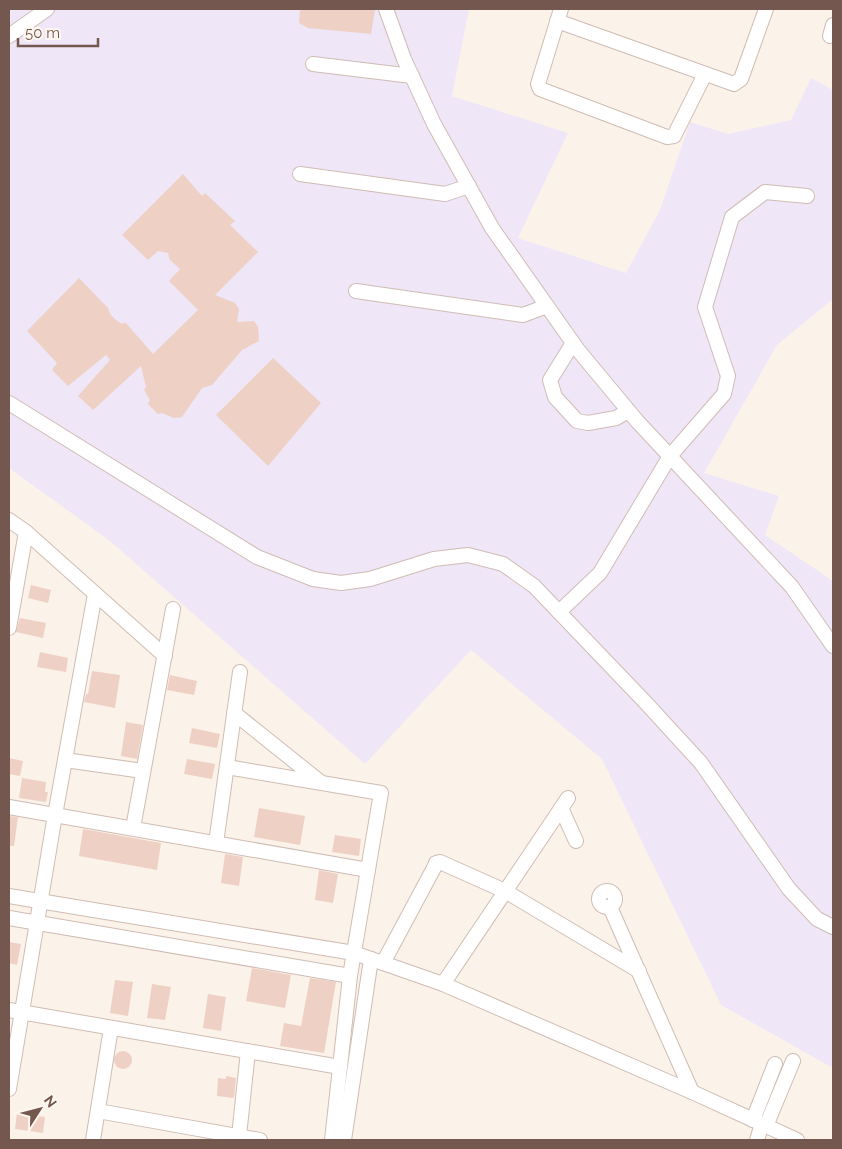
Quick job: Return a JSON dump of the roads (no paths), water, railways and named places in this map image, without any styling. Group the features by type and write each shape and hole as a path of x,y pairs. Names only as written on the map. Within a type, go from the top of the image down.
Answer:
{"street":[{"path":"9,36 47,9"},
{"path":"386,9 412,76 434,124 492,228 573,343 628,411 792,587 833,646"},
{"path":"705,74 674,136 667,138 540,90 538,84 559,15 734,84 741,79 766,9"},
{"path":"313,64 412,76"},
{"path":"300,174 445,194 469,186"},
{"path":"559,612 600,573 670,456 724,394 728,376 705,307 732,217 765,192 807,196"},
{"path":"356,291 523,315 547,306"},
{"path":"573,343 550,380 554,397 577,421 588,423 616,418 628,411"},
{"path":"9,403 257,557 313,578 341,583 370,579 434,559 468,555 502,564 534,586 701,763 789,889 817,919 833,927"},
{"path":"9,520 26,532 165,656"},
{"path":"9,628 26,532"},
{"path":"9,1089 15,1011 37,923 96,594"},
{"path":"132,828 173,609"},
{"path":"216,843 240,672"},
{"path":"234,713 321,783"},
{"path":"65,760 143,771"},
{"path":"227,767 381,793 350,976 332,1140"},
{"path":"443,984 565,803 576,841"},
{"path":"9,807 368,870"},
{"path":"344,1140 377,961 436,863 440,862 505,891 638,971"},
{"path":"9,896 354,953 443,984 692,1092 795,1140"},
{"path":"610,907 692,1092"},
{"path":"9,918 350,976"},
{"path":"15,1011 340,1067"},
{"path":"93,1140 111,1028"},
{"path":"239,1136 248,1051"},
{"path":"760,1123 793,1061"},
{"path":"757,1140 775,1064"},
{"path":"98,1111 260,1140"}]}
